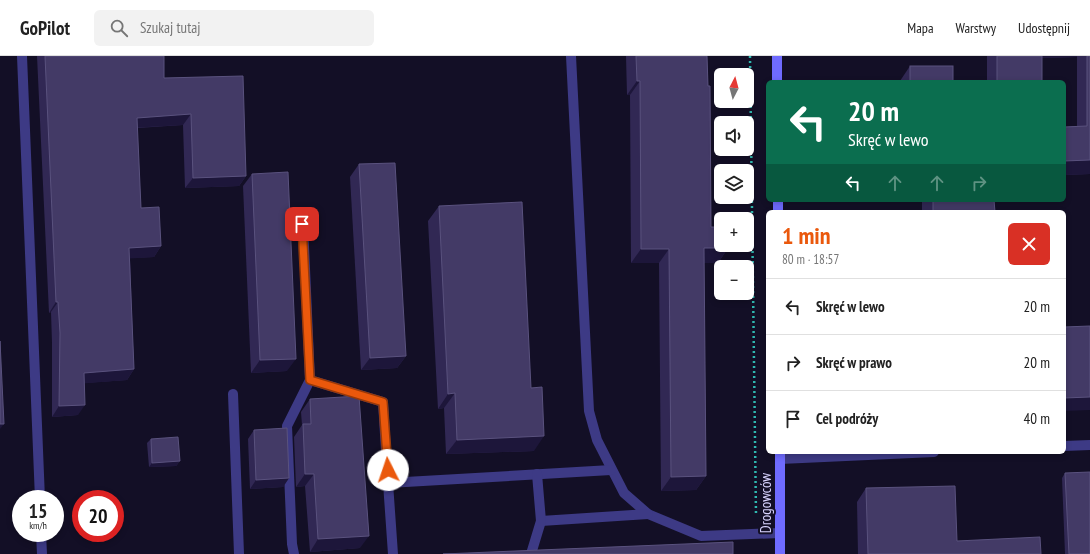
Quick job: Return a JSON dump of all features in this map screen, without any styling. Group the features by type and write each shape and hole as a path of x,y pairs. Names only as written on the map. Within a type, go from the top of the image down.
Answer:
{"street":[{"path":"777,56 777,80"},
{"name":"Drogowców","path":"780,455 780,554"}],"lane":[{"path":"22,56 40,490"},
{"path":"571,56 589,410 597,440 624,493 648,514 701,536 780,533"},
{"path":"294,554 292,544 287,426 310,380 302,224"},
{"path":"310,380 383,402 393,554"},
{"path":"233,394 239,554"},
{"path":"1066,446 1090,445"},
{"path":"780,455 831,454"},
{"path":"388,483 612,470"},
{"path":"530,554 541,521 537,474"},
{"path":"541,521 648,514"},
{"path":"41,542 42,554"}],"path":[{"path":"750,56 757,534"}],"building":[{"path":"45,56 164,56 164,78 243,76 246,176 193,178 191,114 137,118 141,208 159,207 161,246 129,248 134,369 84,373 85,405 59,406 60,333 58,302 56,302"},
{"path":"636,56 707,56 708,86 710,86 711,227 714,227 714,248 704,248 706,476 671,477 669,249 641,249 640,81 637,81"},
{"path":"997,56 1042,56 1042,80 997,80"},
{"path":"1087,56 1090,56 1090,160 1066,161 1066,127 1087,126"},
{"path":"910,66 953,66 953,80 910,80"},
{"path":"395,163 406,356 370,358 359,164"},
{"path":"288,172 296,359 260,360 252,174"},
{"path":"522,202 531,388 542,387 544,436 457,440 455,393 448,394 439,206"},
{"path":"933,202 994,202 995,210 933,210"},
{"path":"1090,326 1090,397 1066,398 1066,327"},
{"path":"0,341 4,424 0,424"},
{"path":"359,396 369,536 318,539 314,474 305,474 303,424 311,424 310,399"},
{"path":"287,428 289,478 256,480 254,430"},
{"path":"178,437 180,461 152,463 151,439"},
{"path":"1090,472 1090,554 1069,554 1065,473"},
{"path":"955,486 957,541 1040,537 1041,554 868,554 866,488"},
{"path":"733,542 733,554 443,554"}],"route":[{"path":"302,224 310,380 383,402 388,470"}]}
